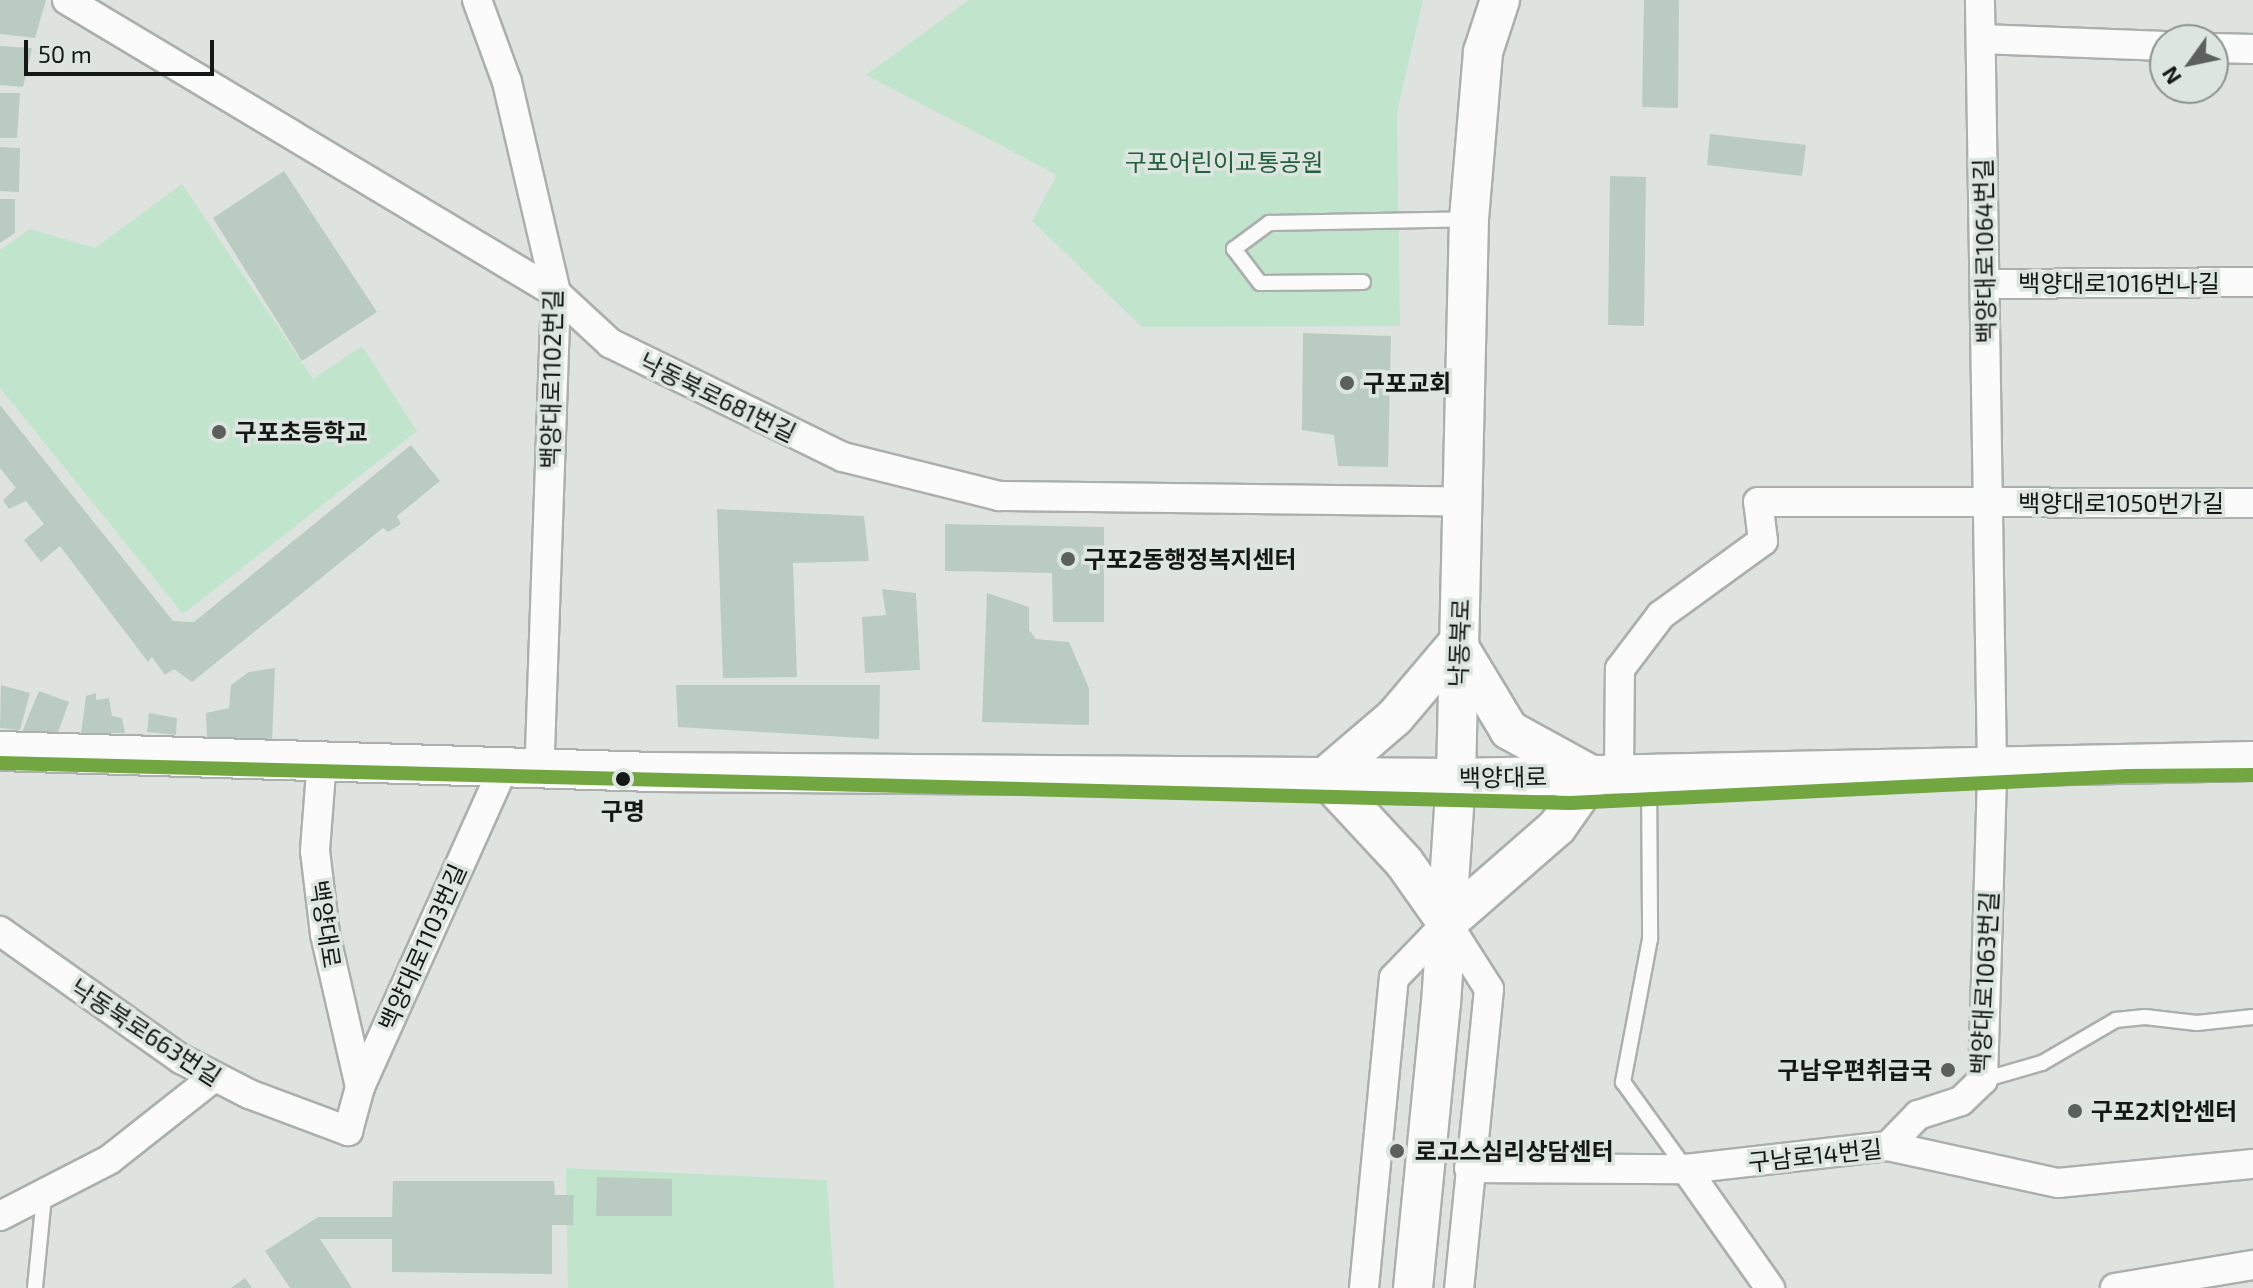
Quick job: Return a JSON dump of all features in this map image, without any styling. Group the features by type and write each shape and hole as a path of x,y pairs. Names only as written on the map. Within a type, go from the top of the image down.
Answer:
{"main road":[{"name":"낙동북로","path":"1413,1288 1441,1004 1456,778 1457,644 1465,502 1469,219 1483,52 1500,0"},
{"path":"1457,644 1509,730 1620,776 1447,923 1404,862 1325,777 1395,717 1457,644"},
{"name":"백양대로","path":"0,751 521,767 1456,778 2253,761"}],"street":[{"name":"낙동북로681번길","path":"67,0 556,293 610,343 736,409 843,457 999,496 1465,502"},
{"name":"백양대로1102번길","path":"477,0 507,82 556,293 521,767"},
{"name":"백양대로1064번길","path":"1980,0 1992,768"},
{"path":"1981,39 2149,45"},
{"path":"2229,48 2253,49"},
{"name":"백양대로1016번나길","path":"1985,284 2253,282"},
{"path":"1620,776 1620,669 1661,615 1763,541 1758,502 1988,503"},
{"name":"백양대로1050번가길","path":"1988,503 2253,503"},
{"name":"백양대로","path":"322,759 315,851 325,934 360,1087"},
{"name":"백양대로1103번길","path":"348,1131 360,1087 521,767"},
{"name":"백양대로1063번길","path":"1888,1146 1918,1115 1961,1101 1983,1080 1992,768"},
{"path":"1364,1288 1394,978 1447,923 1489,989 1459,1288"},
{"name":"낙동북로663번길","path":"0,931 104,1009 213,1078 348,1131"},
{"path":"0,1216 109,1160 213,1078"},
{"name":"구남로14번길","path":"1469,1168 1686,1169 1888,1146 2058,1183 2248,1166"},
{"path":"1686,1169 1770,1288"},
{"path":"2115,1288 2253,1265"}],"lane":[{"path":"1363,282 1260,283 1234,249 1269,223 1469,219"},
{"path":"1620,776 1650,939 1623,1082 1686,1169"},
{"path":"1983,1080 2042,1063 2116,1020 2145,1017 2197,1023 2253,1017"},
{"path":"35,1288 44,1196"}],"green space":[{"name":"구포어린이교통공원","path":"969,0 1423,0 1397,112 1400,326 1142,327 1032,221 1057,175 866,75"},
{"path":"182,184 313,379 362,346 417,431 183,614 0,388 0,250 30,229 95,248"},
{"path":"566,1168 827,1180 834,1288 568,1288"}],"building":[{"path":"0,0 46,0 35,38 0,34"},
{"path":"1644,0 1679,0 1678,108 1642,107"},
{"path":"0,46 32,48 23,87 0,85"},
{"path":"0,93 20,93 17,138 0,138"},
{"path":"1710,134 1806,145 1802,176 1707,165"},
{"path":"0,147 20,148 19,192 0,191"},
{"path":"284,171 377,312 302,361 213,218"},
{"path":"1610,176 1646,177 1644,326 1608,325"},
{"path":"0,199 15,199 15,233 0,243"},
{"name":"구포교회","path":"1303,333 1391,336 1388,467 1338,466 1334,435 1302,430"},
{"path":"0,405 173,621 194,622 411,445 440,481 397,516 401,524 388,532 383,528 192,682 174,669 165,675 152,657 148,662 60,546 41,562 24,540 44,524 26,501 9,509 3,500 16,488 0,468"},
{"path":"717,509 864,516 869,561 793,563 797,677 723,678"},
{"path":"945,524 1104,527 1104,622 1053,622 1052,573 945,571"},
{"path":"882,589 916,593 920,670 865,673 862,617 886,615"},
{"path":"987,593 1029,607 1029,630 1036,639 1069,642 1089,688 1089,725 982,722"},
{"path":"275,668 272,742 207,739 206,713 229,708 231,685 249,672"},
{"path":"1,685 30,693 20,730 0,728"},
{"path":"676,685 880,685 879,739 678,727"},
{"path":"39,691 69,702 56,738 22,732"},
{"path":"96,693 96,700 109,698 112,716 122,718 125,733 81,733 86,696"},
{"path":"149,713 177,718 176,735 147,732"},
{"path":"597,1177 672,1179 672,1216 596,1216"},
{"path":"393,1181 554,1181 555,1195 574,1195 573,1225 552,1225 552,1274 392,1272 392,1239 320,1239 352,1288 290,1288 265,1251 318,1217 392,1217"},
{"path":"245,1278 252,1288 231,1288"}],"transit line":[{"path":"0,763 1570,803 2128,776 2253,775"}],"place":[{"name":"구포교회","path":"1347,383"},
{"name":"구포초등학교","path":"219,432"},
{"name":"구포2동행정복지센터","path":"1068,559"},
{"name":"구명","path":"623,779"},
{"name":"구남우편취급국","path":"1948,1070"},
{"name":"구포2치안센터","path":"2075,1111"},
{"name":"로고스심리상담센터","path":"1397,1151"}]}
